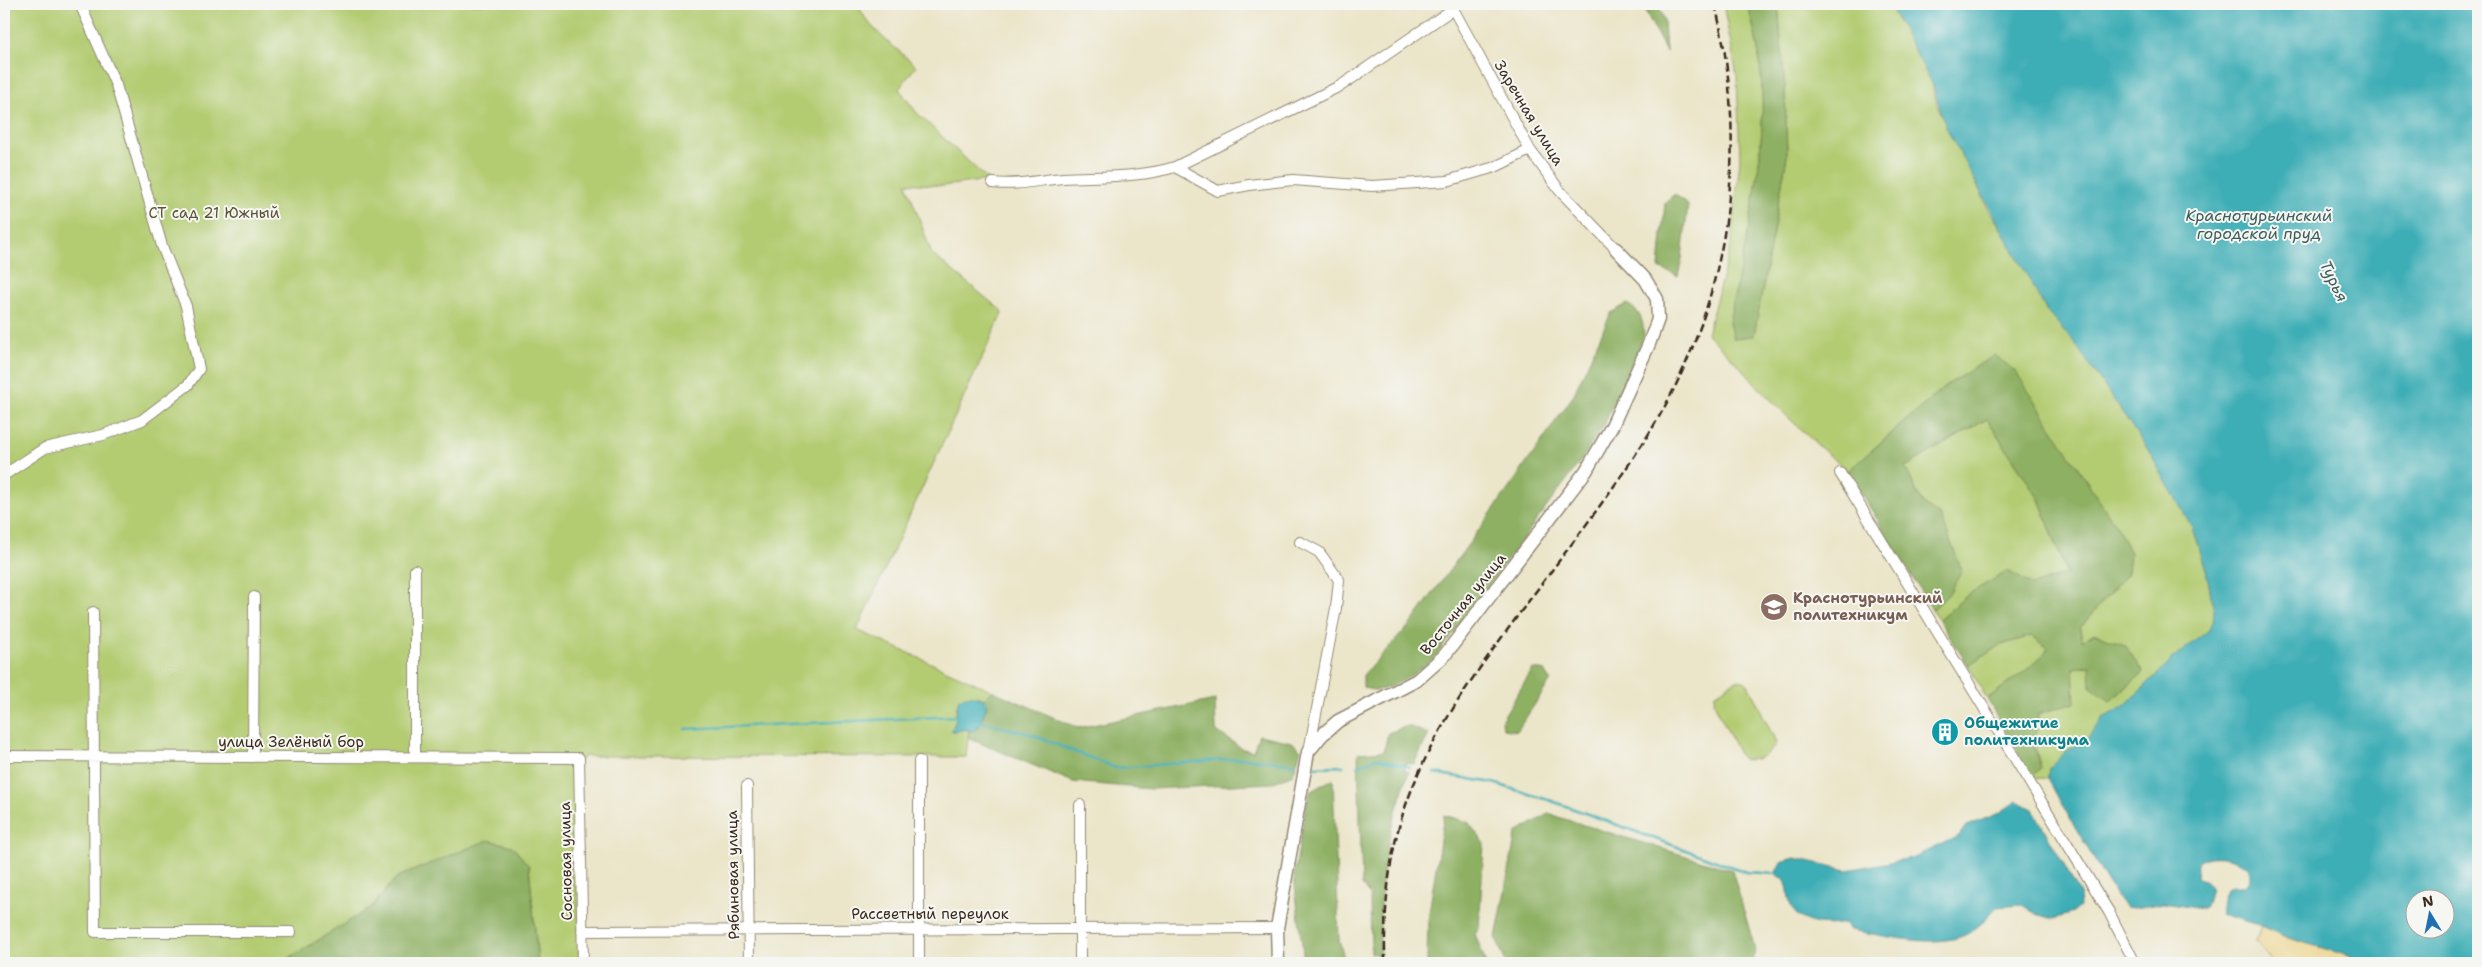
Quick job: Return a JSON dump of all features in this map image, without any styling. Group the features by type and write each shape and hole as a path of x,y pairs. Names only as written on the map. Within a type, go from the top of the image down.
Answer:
{"street":[{"path":"4,475 45,448 103,435 142,420 188,385 199,369 186,306 162,246 116,85 80,4"},
{"path":"993,183 1009,185 1049,180 1131,176 1157,173 1175,167 1342,85 1452,7"},
{"name":"Заречная улица","path":"1452,7 1530,150 1560,191 1616,249"},
{"path":"1175,167 1218,191 1293,180 1372,186 1447,181 1495,167 1530,150"},
{"name":"Восточная улица","path":"1308,752 1322,735 1338,721 1417,680 1444,656 1586,471 1612,426 1658,320 1657,299 1645,279 1616,249"},
{"path":"1840,473 2109,912 2135,963"},
{"path":"1278,963 1277,928 1336,608 1339,580 1319,552 1300,542"},
{"path":"415,570 415,757"},
{"path":"252,757 254,597"},
{"path":"92,612 95,932 291,932"},
{"name":"улица Зелёный бор","path":"4,756 579,758"},
{"name":"Сосновая улица","path":"579,758 583,963"},
{"path":"919,761 919,963"},
{"name":"Рябиновая улица","path":"747,786 749,963"},
{"path":"1080,804 1080,963"},
{"name":"Рассветный переулок","path":"582,931 1277,928"}],"green space":[{"name":"СТ сад 21 Южный","path":"4,4 858,4 862,13 875,30 916,66 899,89 917,113 988,180 943,186 906,183 932,254 1003,312 857,630 993,691 984,699 976,696 959,699 956,712 957,723 961,730 969,731 966,757 585,756 575,765 580,963 538,963 529,866 397,877 372,907 281,963 4,963"},
{"path":"1642,4 1658,4 1664,20 1666,52"},
{"path":"1723,4 1747,4 1757,44 1762,83 1759,163 1746,243 1729,322 1733,338 1754,335 1787,156 1785,89 1778,4 1889,4 1932,83 1937,105 1988,208 2019,258 2046,310 2074,342 2148,450 2192,527 2206,569 2214,611 2213,622 2208,631 2183,650 2123,707 2103,718 2088,738 2065,752 2049,768 2048,779 2032,777 2041,768 2035,737 2037,725 2046,703 2072,668 2090,666 2110,701 2143,673 2082,641 2080,628 2128,572 2121,534 1948,384 1848,471 1788,417 1707,334 1731,244 1740,160 1737,76"},
{"path":"1747,4 1778,4 1785,89 1787,156 1754,336 1733,338 1729,322 1753,203 1762,123 1762,83 1757,44"},
{"path":"1675,194 1688,205 1678,276 1659,268 1665,202"},
{"path":"1627,304 1638,313 1643,325 1644,336 1604,425 1577,466 1433,660 1400,683 1390,687 1372,690 1363,687 1363,675 1410,625 1573,396 1611,313"},
{"path":"1995,355 2016,372 2121,534 2130,553 2128,572 2080,628 2082,641 2094,633 2125,645 2143,673 2110,701 2091,687 2090,666 2073,668 2075,703 2038,714 2034,747 2041,768 2032,777 1987,699 2029,668 2048,648 2031,636 2001,645 1968,665 1939,620 1970,593 2008,571 2032,585 2067,574 2039,499 1987,419 1905,467 1922,503 1941,517 1962,571 1948,595 1932,610 1848,471 1948,384"},
{"path":"1987,419 2039,499 2067,574 2032,585 1970,593 1939,620 1932,610 1948,595 1941,517 1922,503 1905,467"},
{"path":"2031,636 2049,648 2029,668 1987,699 1968,665 2001,645"},
{"path":"1533,669 1545,671 1551,680 1517,731 1503,729 1502,719"},
{"path":"1736,680 1744,681 1748,684 1776,742 1771,750 1763,756 1752,760 1743,759 1740,756 1714,703 1715,694"},
{"path":"993,691 1078,728 1215,700 1216,731 1243,749 1253,751 1259,735 1292,742 1301,750 1293,774 1272,783 1151,789 1073,782 968,738 969,731 979,727 987,705 984,699"},
{"path":"1408,726 1429,734 1414,764 1406,763 1404,770 1409,772 1394,819 1382,884 1380,956 1371,953 1370,896 1362,885 1358,753 1384,751 1388,733"},
{"path":"1333,779 1339,939 1344,958 1326,963 1301,963 1304,962 1294,877 1306,805 1311,791"},
{"path":"1548,814 1732,870 1755,949 1753,963 1506,963 1496,938 1516,833"},
{"path":"1444,815 1468,822 1484,843 1479,929 1475,934 1486,963 1427,963 1428,920"},
{"path":"488,840 512,846 529,866 538,963 281,963 372,907 397,877"}],"sand":[{"path":"2261,926 2288,938 2374,963 2273,963 2256,942"}],"water":[{"name":"Краснотурьинский городской пруд","path":"1889,4 2478,4 2478,963 2374,963 2288,938 2256,924 2221,914 2222,900 2227,889 2232,886 2246,885 2250,878 2249,868 2238,861 2224,857 2209,857 2198,863 2197,877 2206,882 2211,889 2206,907 2203,909 2164,903 2135,908 2126,907 2116,897 2048,779 2049,768 2065,752 2088,738 2103,718 2123,707 2183,650 2208,631 2213,622 2214,611 2206,569 2192,527 2148,450 2074,342 2046,310 1946,128 1932,83"},
{"path":"965,696 976,696 984,699 987,705 979,727 974,731 965,729 955,732 951,730 955,723 959,699"},
{"path":"2017,801 2033,809 2079,892 2080,907 2073,913 2053,919 2036,914 2022,905 1997,907 1978,926 1965,935 1938,941 1908,940 1850,930 1844,923 1830,925 1807,921 1800,917 1791,906 1786,883 1776,872 1781,862 1795,858 1847,870 1912,858 1959,836 1965,827 1999,813"}],"waterway":[{"path":"685,729 958,716"},
{"path":"978,721 1030,734 1116,768 1245,758 1295,764"},
{"path":"1357,766 1377,758 1409,767"},
{"path":"1314,767 1343,766"},
{"path":"1434,773 1493,783 1552,801 1746,872 1778,874"}],"railway":[{"path":"1385,963 1385,922 1391,861 1401,821 1416,778 1451,712 1479,670 1601,504 1653,427 1679,378 1700,327 1716,275 1726,222 1731,167 1731,113 1726,58 1715,4"}],"place":[{"name":"Краснотурьинский политехникум","path":"1774,607"},
{"name":"Общежитие политехникума","path":"1945,732"}],"water label":[{"name":"Турья","path":"2334,281"}]}
